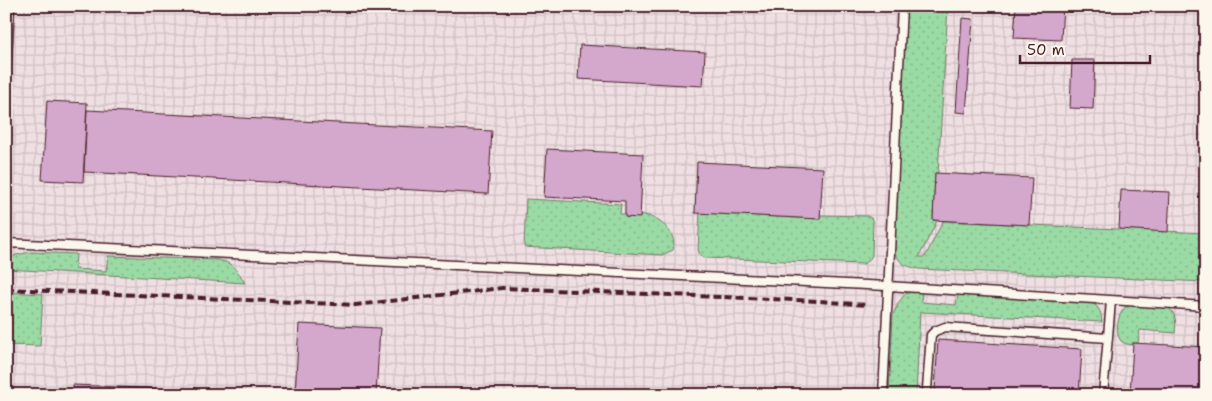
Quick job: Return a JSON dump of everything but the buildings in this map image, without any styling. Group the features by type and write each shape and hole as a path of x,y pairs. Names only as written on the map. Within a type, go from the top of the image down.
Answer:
{"lane":[{"path":"6,74 10,6"},
{"path":"882,395 902,6"},
{"path":"6,243 887,286 1206,306"},
{"path":"1103,395 1111,301"},
{"path":"928,395 931,335 945,327 1108,338"}],"shaded area":[{"path":"6,6 1206,6 1206,395 6,395"}],"green space":[{"path":"904,6 948,6 938,173 935,173 933,220 937,221 919,257 925,257 943,221 1206,233 1206,282 918,269 901,262 894,251"},
{"path":"526,199 621,204 620,214 645,215 662,223 673,238 673,250 662,255 524,247"},
{"path":"700,213 820,219 820,215 867,216 873,222 872,254 869,260 863,264 706,258 700,255 698,250"},
{"path":"31,252 76,254 75,269 106,271 108,256 219,260 235,268 245,283 6,269 7,261 16,255"},
{"path":"915,291 922,292 921,302 956,305 958,294 1090,302 1099,310 1102,322 920,312 916,395 889,395 893,315 905,294"},
{"path":"6,292 43,294 40,346 6,345"},
{"path":"1131,305 1167,307 1174,315 1176,322 1175,333 1140,330 1138,343 1133,343 1133,345 1122,342 1117,329 1118,320 1125,308"}],"railway":[{"path":"6,289 356,305 502,288 819,301 866,305"}]}
